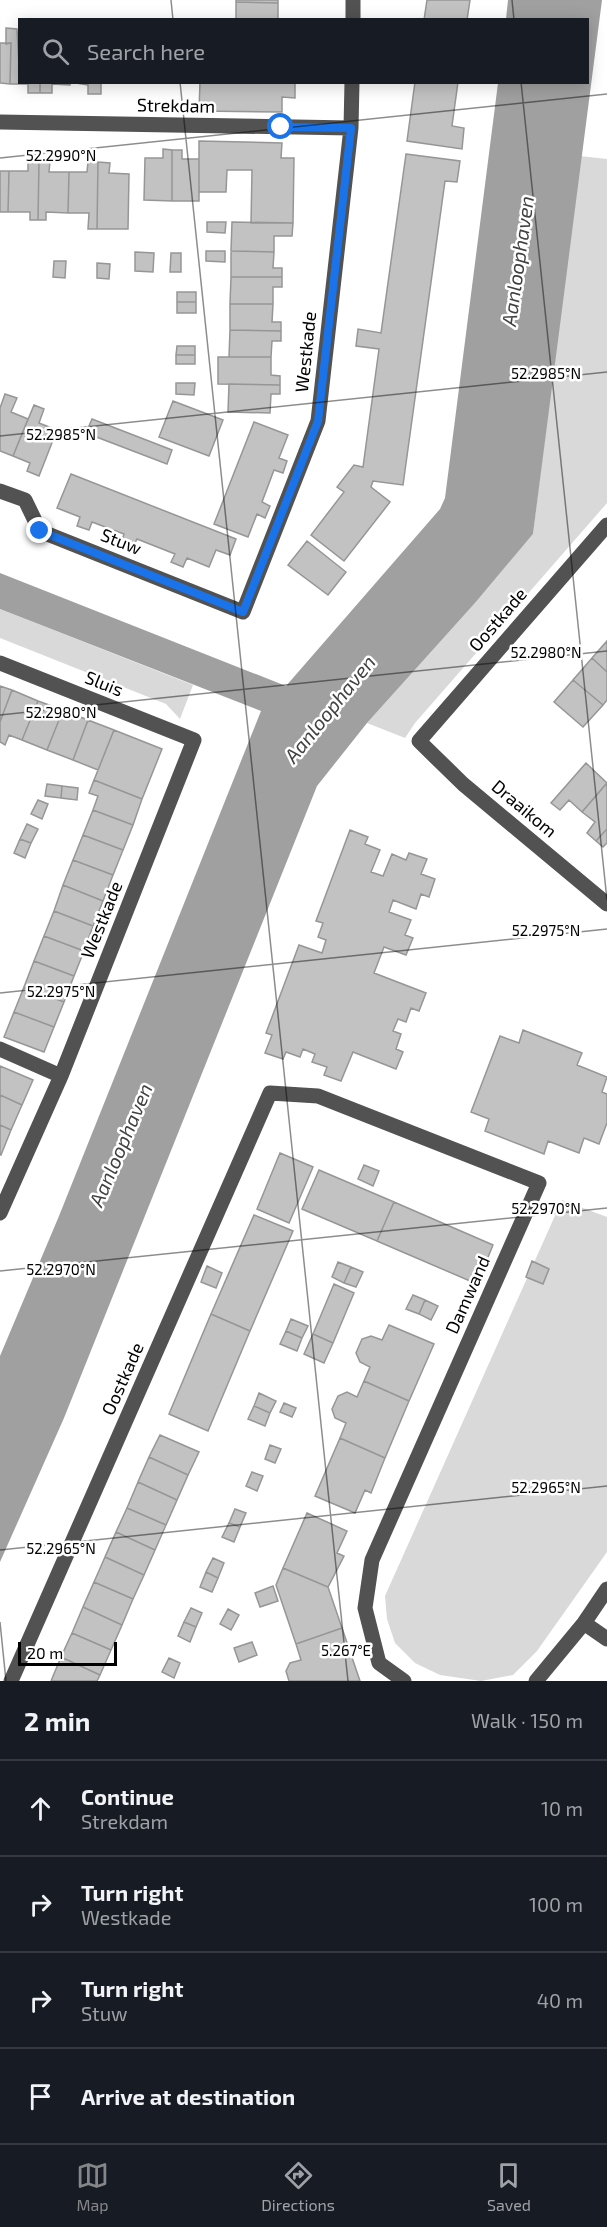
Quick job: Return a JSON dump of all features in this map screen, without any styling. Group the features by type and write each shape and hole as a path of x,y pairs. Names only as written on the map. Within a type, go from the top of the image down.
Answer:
{"street":[{"path":"353,0 353,18"},
{"name":"Westkade","path":"243,612 318,421 351,128 352,84"},
{"name":"Strekdam","path":"0,122 351,128"},
{"name":"Stuw","path":"0,491 25,500 40,531 243,612"},
{"name":"Oostkade","path":"419,741 607,525"},
{"name":"Sluis","path":"0,663 194,740"},
{"name":"Westkade","path":"0,1213 61,1076 194,740"},
{"name":"Draaikom","path":"419,741 463,784 607,904"},
{"path":"0,1049 61,1076"},
{"name":"Oostkade","path":"11,1681 270,1093"},
{"name":"Damwand","path":"270,1093 318,1096 539,1183 372,1560 365,1608 379,1663 404,1681"},
{"path":"536,1681 584,1623 607,1589"},
{"path":"584,1623 607,1639"}],"shaded area":[{"path":"580,156 607,159 607,503 415,723 405,738 367,723 475,603 533,534"},
{"path":"0,609 193,685 180,719 166,704 0,638"},
{"path":"562,1200 607,1217 607,1552 537,1651 513,1675 481,1681 440,1675 415,1663 395,1643 387,1619 385,1596"}],"water":[{"name":"Aanloophaven","path":"508,0 602,0 533,534 475,603 367,723 317,786 64,1418 0,1562 0,1356 59,1216 261,711 0,609 0,573 286,686 440,509 445,498 498,84 589,84 589,18 506,18"}],"building":[{"path":"236,0 278,0 278,3 236,2"},
{"path":"427,0 470,0 467,18 424,18"},
{"path":"236,2 278,3 278,18 236,18"},
{"path":"6,28 17,29 18,84 10,84 11,43 6,44"},
{"path":"0,43 11,43 10,84 0,83"},
{"path":"28,84 40,84 40,93 28,93"},
{"path":"40,84 52,84 52,93 40,93"},
{"path":"82,84 101,84 101,94 88,94 88,85"},
{"path":"200,84 295,84 295,98 282,97 282,112 199,111"},
{"path":"415,84 458,84 452,126 464,128 462,149 407,141"},
{"path":"199,141 282,143 281,158 294,158 293,223 251,223 252,170 227,170 226,192 199,192"},
{"path":"163,149 172,150 172,201 144,200 145,158 163,158"},
{"path":"172,150 182,150 182,159 199,159 199,201 172,201"},
{"path":"406,154 460,161 457,182 445,181 403,485 373,481 371,487 390,502 344,561 311,535 344,492 337,487 354,465 363,467 379,349 356,346 358,329 381,333"},
{"path":"28,161 39,161 38,220 30,220 30,212 8,212 9,171 28,171"},
{"path":"39,161 50,161 49,172 69,172 68,213 46,212 46,220 38,220"},
{"path":"88,162 98,162 97,229 88,229 89,213 68,213 69,172 87,172"},
{"path":"98,162 110,163 109,173 129,174 128,229 97,229"},
{"path":"0,171 9,171 8,212 0,212"},
{"path":"207,222 226,222 225,233 207,232"},
{"path":"232,222 293,223 292,236 274,236 274,252 231,251"},
{"path":"206,251 225,251 225,262 206,261"},
{"path":"231,251 274,252 273,268 282,268 282,277 231,277"},
{"path":"135,252 154,253 153,272 135,271"},
{"path":"171,253 181,253 181,272 170,272"},
{"path":"54,261 66,261 65,278 53,277"},
{"path":"97,263 110,264 109,279 97,278"},
{"path":"231,277 282,277 282,287 273,287 273,304 230,304"},
{"path":"177,292 196,292 196,302 177,302"},
{"path":"177,302 196,302 196,313 177,313"},
{"path":"230,304 273,304 272,322 281,322 281,331 230,330"},
{"path":"230,330 281,331 281,341 272,341 271,357 229,357"},
{"path":"177,346 195,346 195,355 176,355"},
{"path":"176,355 195,355 195,364 176,364"},
{"path":"218,357 271,357 271,375 280,376 280,385 218,384"},
{"path":"176,383 195,383 194,395 176,394"},
{"path":"229,384 280,385 280,394 271,394 270,413 228,412"},
{"path":"5,394 17,398 11,412 28,419 13,456 0,451 0,408"},
{"path":"173,401 223,420 209,456 159,437"},
{"path":"34,405 44,409 39,423 57,430 39,476 27,471 30,463 13,456"},
{"path":"92,419 172,450 167,464 86,433"},
{"path":"254,422 288,435 279,458 287,461 283,473 274,470 262,502 270,506 265,518 257,514 248,537 214,524"},
{"path":"71,474 236,539 230,555 216,550 209,567 187,558 183,567 171,562 175,554 137,539 133,547 121,543 124,534 92,522 89,530 77,526 80,517 57,508"},
{"path":"307,541 346,572 328,595 288,565"},
{"path":"607,641 607,672 592,658"},
{"path":"592,658 607,672 607,700 603,705 573,680"},
{"path":"573,680 603,705 583,727 554,702"},
{"path":"0,686 12,690 0,722"},
{"path":"12,690 38,701 22,740 9,735 5,745 0,742 0,722"},
{"path":"38,701 63,710 47,750 22,740"},
{"path":"63,710 88,720 73,760 47,750"},
{"path":"88,720 114,730 98,770 73,760"},
{"path":"114,730 162,749 142,799 94,780"},
{"path":"586,763 607,783 582,812 569,800 560,810 551,803"},
{"path":"94,780 142,799 133,825 93,810 98,796 89,793"},
{"path":"607,783 607,829 596,841 587,833 595,822 582,812"},
{"path":"47,784 62,786 61,798 45,796"},
{"path":"62,786 78,788 77,800 61,798"},
{"path":"38,800 48,804 42,819 31,814"},
{"path":"93,810 133,825 123,850 83,835"},
{"path":"27,824 38,829 31,843 20,839"},
{"path":"607,829 607,843 603,847 596,841"},
{"path":"350,830 368,837 365,844 380,850 371,872 383,876 392,854 406,860 409,853 427,859 421,874 435,879 429,897 421,894 416,909 393,900 389,912 411,920 405,935 413,938 406,955 384,947 374,973 426,993 419,1011 411,1008 406,1022 398,1019 393,1031 401,1034 396,1049 403,1052 396,1069 353,1052 341,1081 324,1075 327,1067 312,1062 315,1054 303,1049 300,1057 286,1052 283,1059 265,1053 272,1035 266,1033 299,945 322,953 326,940 318,937 323,923 316,921"},
{"path":"83,835 123,850 113,875 73,860"},
{"path":"20,839 31,843 25,858 14,853"},
{"path":"73,860 113,875 103,901 63,885"},
{"path":"63,885 103,901 93,926 54,911"},
{"path":"54,911 93,926 84,951 44,936"},
{"path":"44,936 84,951 74,976 34,961"},
{"path":"34,961 74,976 64,1002 24,987"},
{"path":"24,987 64,1002 54,1027 14,1012"},
{"path":"14,1012 54,1027 44,1052 4,1037"},
{"path":"523,1030 582,1053 577,1065 607,1077 602,1092 607,1094 607,1123 599,1144 584,1138 579,1153 548,1141 544,1154 485,1131 489,1119 471,1112 500,1036 519,1043"},
{"path":"0,1066 33,1080 22,1105 0,1095"},
{"path":"0,1095 22,1105 11,1130 0,1125"},
{"path":"0,1125 11,1130 1,1155 0,1155"},
{"path":"280,1153 313,1167 289,1223 257,1209"},
{"path":"364,1165 379,1171 373,1186 358,1179"},
{"path":"319,1170 394,1202 377,1241 302,1209"},
{"path":"394,1202 493,1245 477,1284 377,1241"},
{"path":"254,1215 293,1231 250,1331 211,1314"},
{"path":"532,1261 549,1269 543,1284 526,1277"},
{"path":"338,1262 351,1267 344,1283 332,1277"},
{"path":"207,1266 222,1273 216,1288 201,1282"},
{"path":"351,1267 363,1272 356,1287 344,1283"},
{"path":"334,1284 354,1293 333,1343 313,1334"},
{"path":"413,1295 425,1300 419,1314 406,1309"},
{"path":"425,1300 438,1306 431,1320 419,1314"},
{"path":"211,1314 250,1331 208,1431 169,1414"},
{"path":"291,1319 308,1326 302,1338 286,1331"},
{"path":"389,1325 434,1344 409,1401 364,1381 370,1367 360,1362 356,1353 362,1339 371,1336 382,1340"},
{"path":"286,1331 302,1338 297,1351 280,1344"},
{"path":"313,1334 333,1343 324,1363 304,1354"},
{"path":"364,1381 409,1401 385,1458 340,1438 346,1423 335,1418 332,1409 338,1396 347,1392 357,1397"},
{"path":"259,1393 276,1401 270,1413 254,1406"},
{"path":"284,1403 296,1408 292,1417 280,1412"},
{"path":"254,1406 270,1413 265,1426 248,1419"},
{"path":"160,1435 199,1452 188,1475 149,1457"},
{"path":"340,1438 385,1458 371,1493 365,1490 355,1513 315,1496"},
{"path":"270,1445 281,1449 275,1463 265,1459"},
{"path":"149,1457 188,1475 177,1500 138,1482"},
{"path":"252,1472 263,1476 257,1491 246,1486"},
{"path":"138,1482 177,1500 166,1525 127,1508"},
{"path":"127,1508 166,1525 155,1550 116,1532"},
{"path":"235,1509 246,1513 240,1527 229,1523"},
{"path":"307,1513 347,1531 337,1553 344,1556 328,1587 283,1568"},
{"path":"229,1523 240,1527 234,1542 222,1537"},
{"path":"116,1532 155,1550 144,1575 105,1557"},
{"path":"105,1557 144,1575 133,1599 94,1582"},
{"path":"213,1558 224,1563 218,1578 206,1572"},
{"path":"283,1568 328,1587 342,1628 296,1644 276,1585"},
{"path":"206,1572 218,1578 212,1592 200,1587"},
{"path":"94,1582 133,1599 122,1625 83,1607"},
{"path":"273,1586 278,1601 260,1607 255,1593"},
{"path":"83,1607 122,1625 111,1650 72,1633"},
{"path":"191,1608 202,1613 196,1627 184,1622"},
{"path":"228,1609 239,1615 231,1630 220,1624"},
{"path":"184,1622 196,1627 190,1642 178,1636"},
{"path":"342,1628 360,1681 289,1681 286,1671 290,1663 301,1660 296,1644"},
{"path":"72,1633 111,1650 100,1675 61,1657"},
{"path":"252,1642 257,1655 239,1662 234,1648"},
{"path":"61,1657 100,1675 97,1681 51,1681"},
{"path":"169,1658 180,1663 174,1678 162,1672"}],"route":[{"path":"40,531 243,612 318,421 351,128 281,127"}]}
